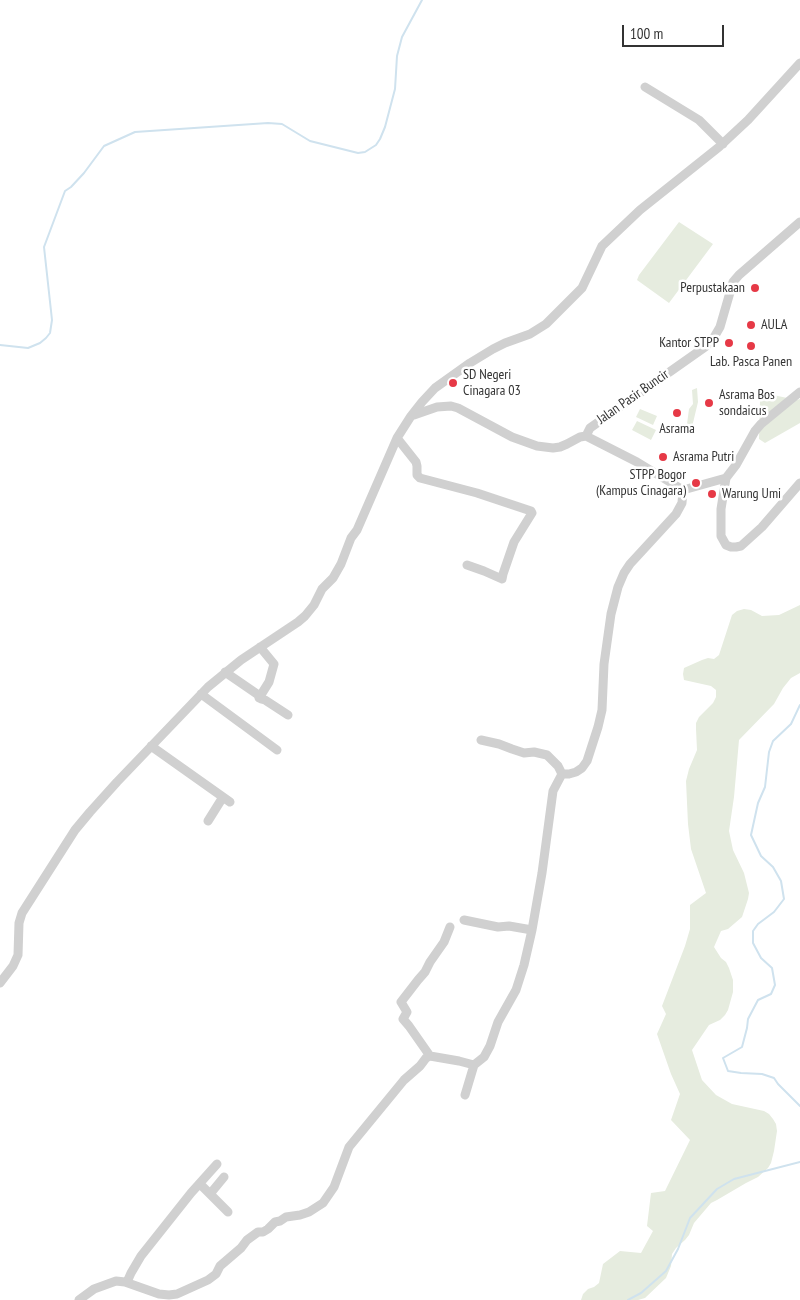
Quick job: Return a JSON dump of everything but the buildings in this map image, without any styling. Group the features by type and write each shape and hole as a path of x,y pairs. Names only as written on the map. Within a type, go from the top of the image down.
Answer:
{"street":[{"path":"0,983 13,966 18,955 19,923 22,913 75,830 102,798 201,694 225,672 305,616 314,605 322,589 333,578 341,564 397,438 411,416 435,388 493,349 530,334 546,324 582,288 602,246 640,210 723,144 800,64"},
{"path":"645,87 699,120 723,144"},
{"name":"Jalan Pasir Buncir","path":"411,416 437,407 451,406 512,437 537,446 553,448 586,436 590,428 705,347 713,339 720,327 733,282 739,274 800,222"},
{"path":"800,392 761,424 726,478 721,536 726,545 736,548 741,546 762,527 800,483"},
{"path":"586,436 637,462 683,490 726,478"},
{"path":"397,438 416,462 418,477 531,510 532,513 514,542 502,574 502,579 467,565"},
{"path":"562,774 569,774 582,768 587,761 593,743 602,710 604,664 611,614 624,572 676,514 682,503 683,490"},
{"path":"259,698 269,682 274,664 260,647"},
{"path":"225,672 257,694 259,698 288,715"},
{"path":"201,694 277,750"},
{"path":"481,740 524,753 534,752 547,755 558,766 562,774"},
{"path":"151,746 226,799 208,821"},
{"path":"465,1095 474,1065 480,1061 490,1046 498,1022 516,990 524,965 544,864 553,792 562,774"},
{"path":"464,920 498,927 508,926 532,930"},
{"path":"430,1056 410,1026 403,1019 406,1012 401,1002 425,972 444,942 450,927"},
{"path":"79,1300 104,1285 119,1281 165,1295 173,1295 208,1280 216,1274 220,1266 242,1248 247,1240 258,1232 268,1229 275,1222 280,1221 286,1216 305,1214 317,1208 326,1200 334,1187 349,1147 404,1080 426,1058 430,1056 474,1065"},
{"path":"127,1282 141,1256 217,1164"},
{"path":"210,1194 224,1177"},
{"path":"200,1184 228,1212"}],"shaded area":[{"path":"679,222 713,244 669,303 637,280"},
{"path":"697,388 698,402 692,427 687,424 689,409 693,404 692,390"},
{"path":"773,395 800,399 800,423 765,443 759,439 760,400"},
{"path":"640,409 657,416 653,425 636,417"},
{"path":"637,421 656,430 651,440 632,430"},
{"path":"800,605 800,673 791,678 774,704 739,740 729,831 733,850 744,873 749,893 742,917 728,929 721,931 714,947 726,962 733,980 733,992 728,1010 720,1020 709,1025 692,1050 702,1080 716,1095 732,1104 764,1111 773,1119 777,1131 771,1163 758,1177 711,1203 694,1223 689,1235 672,1254 671,1266 666,1278 645,1298 638,1300 581,1300 583,1294 588,1289 599,1283 603,1264 620,1251 641,1253 653,1231 647,1226 651,1193 665,1191 690,1140 671,1120 680,1094 657,1034 666,1014 662,1006 690,929 690,905 706,893 691,849 686,781 697,750 696,723 699,717 713,703 716,697 716,690 711,686 684,680 684,668 708,658 714,659 719,655 732,615 737,611 744,609 751,610 762,616 779,615"}],"waterway":[{"path":"0,345 28,348 40,343 50,333 52,320 44,247 65,191 84,173 104,146 135,132 268,123 282,124 310,141 358,153 365,152 376,145 385,127 395,89 397,56 402,37 422,0"},
{"path":"800,705 791,724 773,741 769,752 765,787 758,803 751,835 761,856 773,867 781,881 784,899 774,912 758,924 753,931 753,943 761,958 772,968 775,985 771,994 758,1000 748,1019 742,1047 723,1058 728,1071 762,1074 774,1078 800,1106"},
{"path":"628,1300 641,1293 666,1271 678,1249 690,1218 717,1189 734,1179 800,1162"}],"place":[{"name":"Perpustakaan","path":"755,288"},
{"name":"AULA","path":"751,325"},
{"name":"Kantor STPP","path":"729,343"},
{"name":"Lab. Pasca Panen","path":"751,346"},
{"name":"SD Negeri Cinagara 03","path":"453,383"},
{"name":"Asrama Bos sondaicus","path":"709,403"},
{"name":"Asrama","path":"677,413"},
{"name":"Asrama Putri","path":"663,457"},
{"name":"STPP Bogor (Kampus Cinagara)","path":"696,483"},
{"name":"Warung Umi","path":"712,494"}]}
